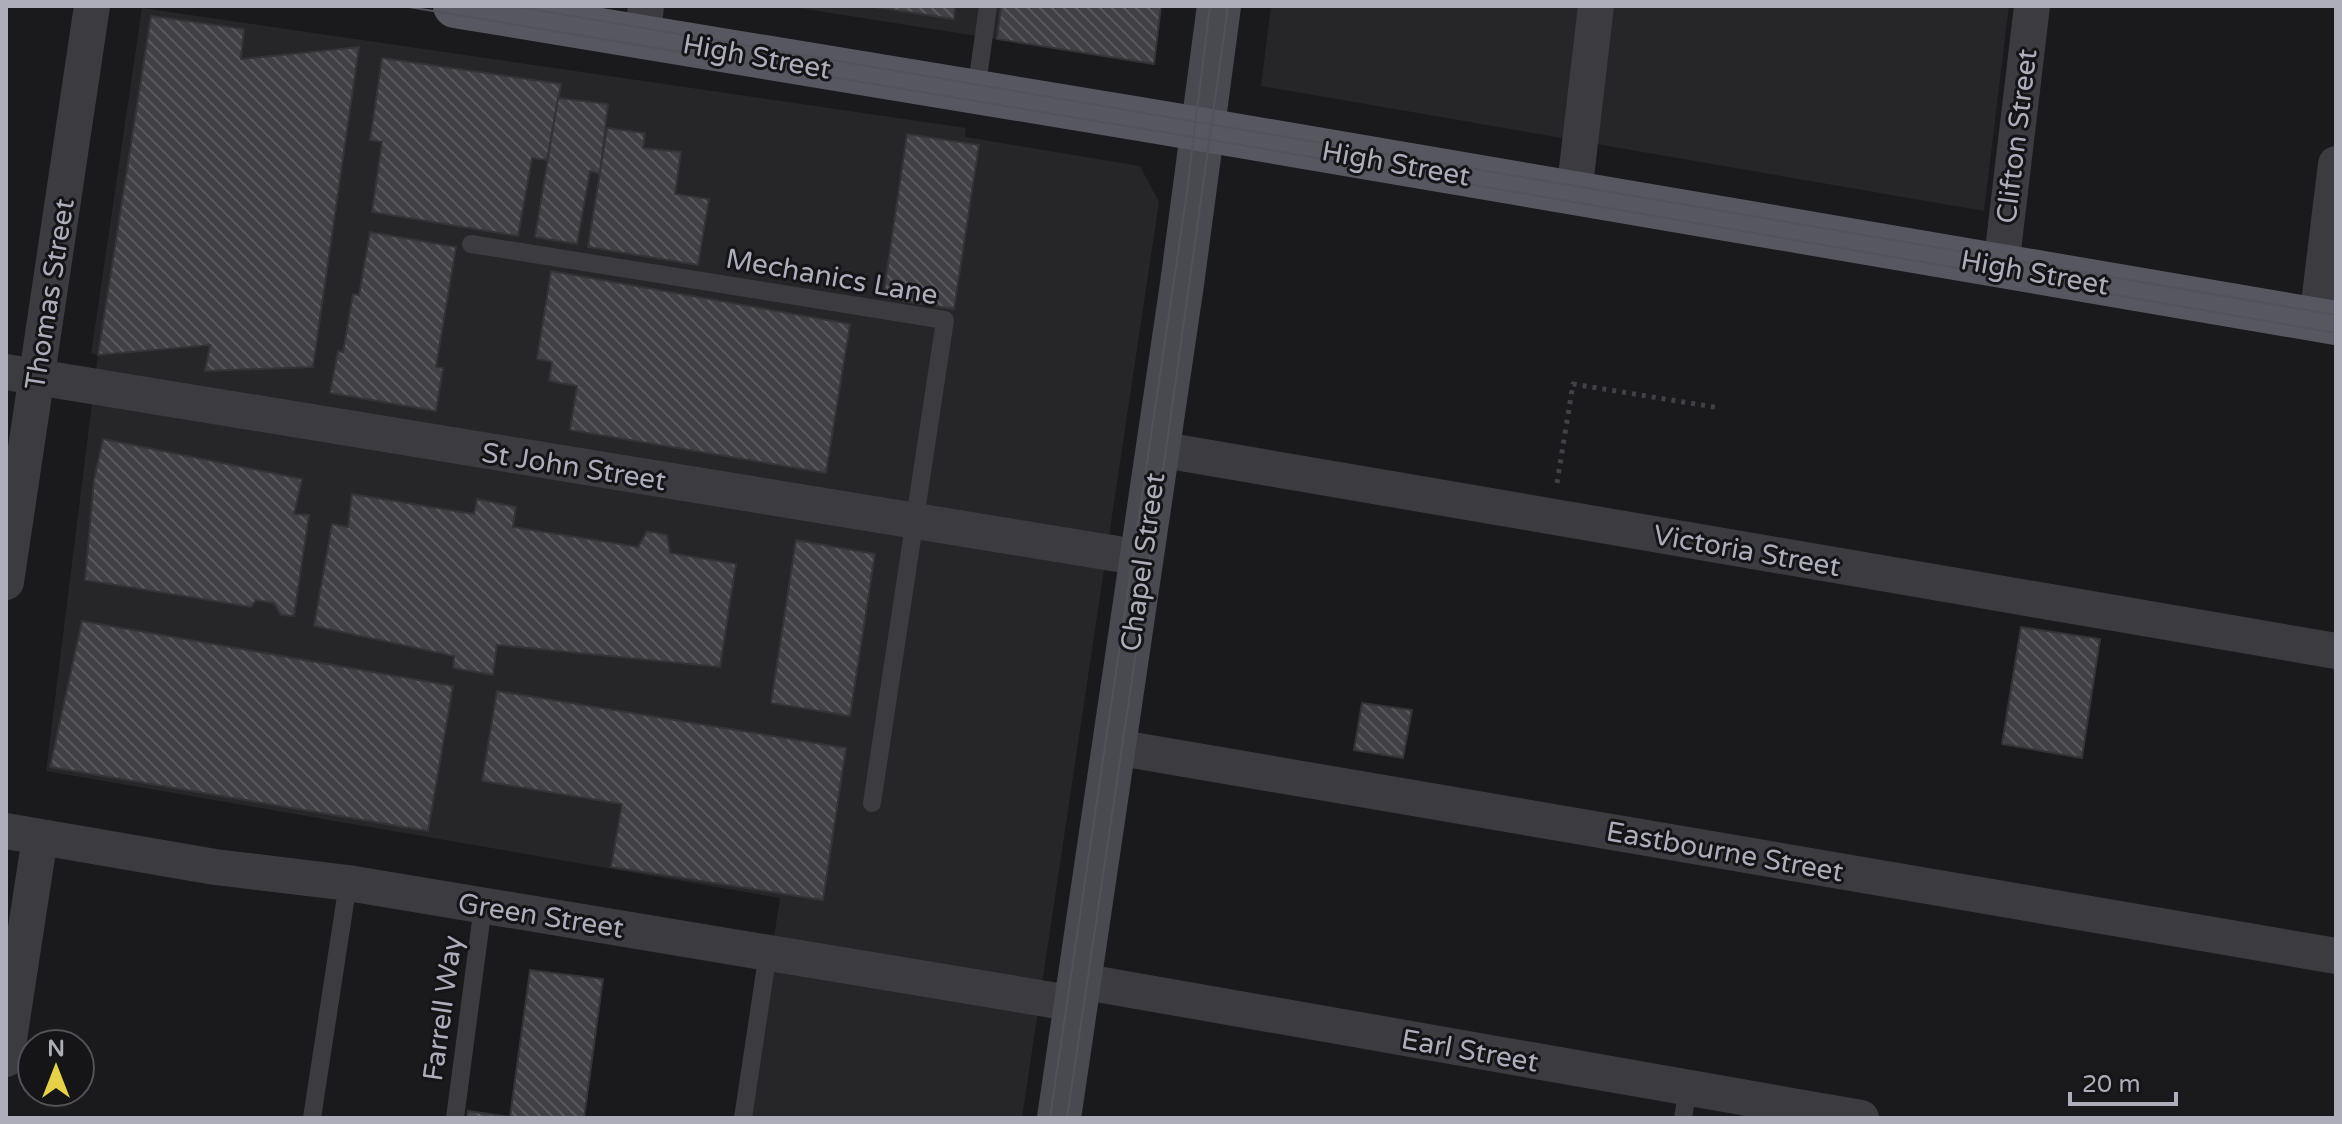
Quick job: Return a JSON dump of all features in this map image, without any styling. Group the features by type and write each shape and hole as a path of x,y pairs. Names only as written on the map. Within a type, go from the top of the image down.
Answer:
{"main road":[{"name":"High Street","path":"455,6 645,21 976,92 2326,322"}],"street":[{"name":"Thomas Street","path":"6,582 21,375 92,6"},
{"name":"Chapel Street","path":"1059,1118 1204,130 1219,6"},
{"path":"1574,194 1596,6"},
{"name":"Clifton Street","path":"2001,267 2032,6"},
{"path":"2326,322 2336,164"},
{"name":"St John Street","path":"21,375 1142,558"},
{"name":"Victoria Street","path":"1158,449 2336,651"},
{"name":"Eastbourne Street","path":"1115,747 2336,956"},
{"path":"6,1059 23,834"},
{"name":"Green Street","path":"23,834 215,867 348,883 768,952 1078,993"},
{"name":"Earl Street","path":"1078,993 1686,1103 1861,1118"}],"lane":[{"path":"976,92 988,6"},
{"name":"Mechanics Lane","path":"471,244 945,320 872,803"},
{"path":"312,1118 348,883"},
{"name":"Farrell Way","path":"455,1118 483,906"},
{"path":"743,1118 768,952"}],"path":[{"path":"1555,496 1573,384 1720,408"}],"shaded area":[{"path":"786,6 1161,6 1154,64"},
{"path":"1271,6 2009,6 1984,211 1261,86"},
{"path":"142,8 966,128 965,137 1140,166 1159,202 1022,1118 746,1118 780,898 46,771 98,355 91,354"}],"building":[{"path":"868,6 955,6 954,19"},
{"path":"1001,6 1161,6 1154,64 997,39"},
{"path":"151,16 244,29 241,59 359,47 313,367 205,371 210,345 98,355"},
{"path":"382,58 561,84 547,160 532,158 518,236 372,212 382,142 370,140"},
{"path":"558,98 608,104 600,174 590,171 577,244 535,237"},
{"path":"607,128 645,133 643,148 681,152 675,194 709,199 698,265 588,247"},
{"path":"907,134 979,145 954,309 883,298"},
{"path":"370,232 456,247 436,367 443,368 436,411 330,393 338,351 343,352 353,294 359,295"},
{"path":"551,271 850,324 826,473 570,430 577,386 549,381 552,362 537,359"},
{"path":"103,439 302,479 294,514 309,515 294,616 281,615 274,603 256,600 251,607 85,580 94,480"},
{"path":"352,494 474,514 477,499 516,507 513,527 638,547 647,531 667,535 670,553 736,564 720,667 497,645 493,675 453,668 454,656 314,626 332,524 348,527"},
{"path":"796,540 875,554 850,716 771,703"},
{"path":"82,621 453,686 428,831 50,767"},
{"path":"2021,627 2100,639 2082,758 2002,744"},
{"path":"497,691 846,748 823,900 611,867 622,804 482,781"},
{"path":"1362,703 1412,710 1403,758 1354,750"},
{"path":"530,970 603,979 584,1118 467,1118 468,1111 510,1117"}],"tram line":[{"path":"403,6 1247,146 2336,333"},
{"path":"513,6 2336,315"},
{"path":"1050,1118 1186,199 1210,6"},
{"path":"1067,1118 1228,6"}]}
